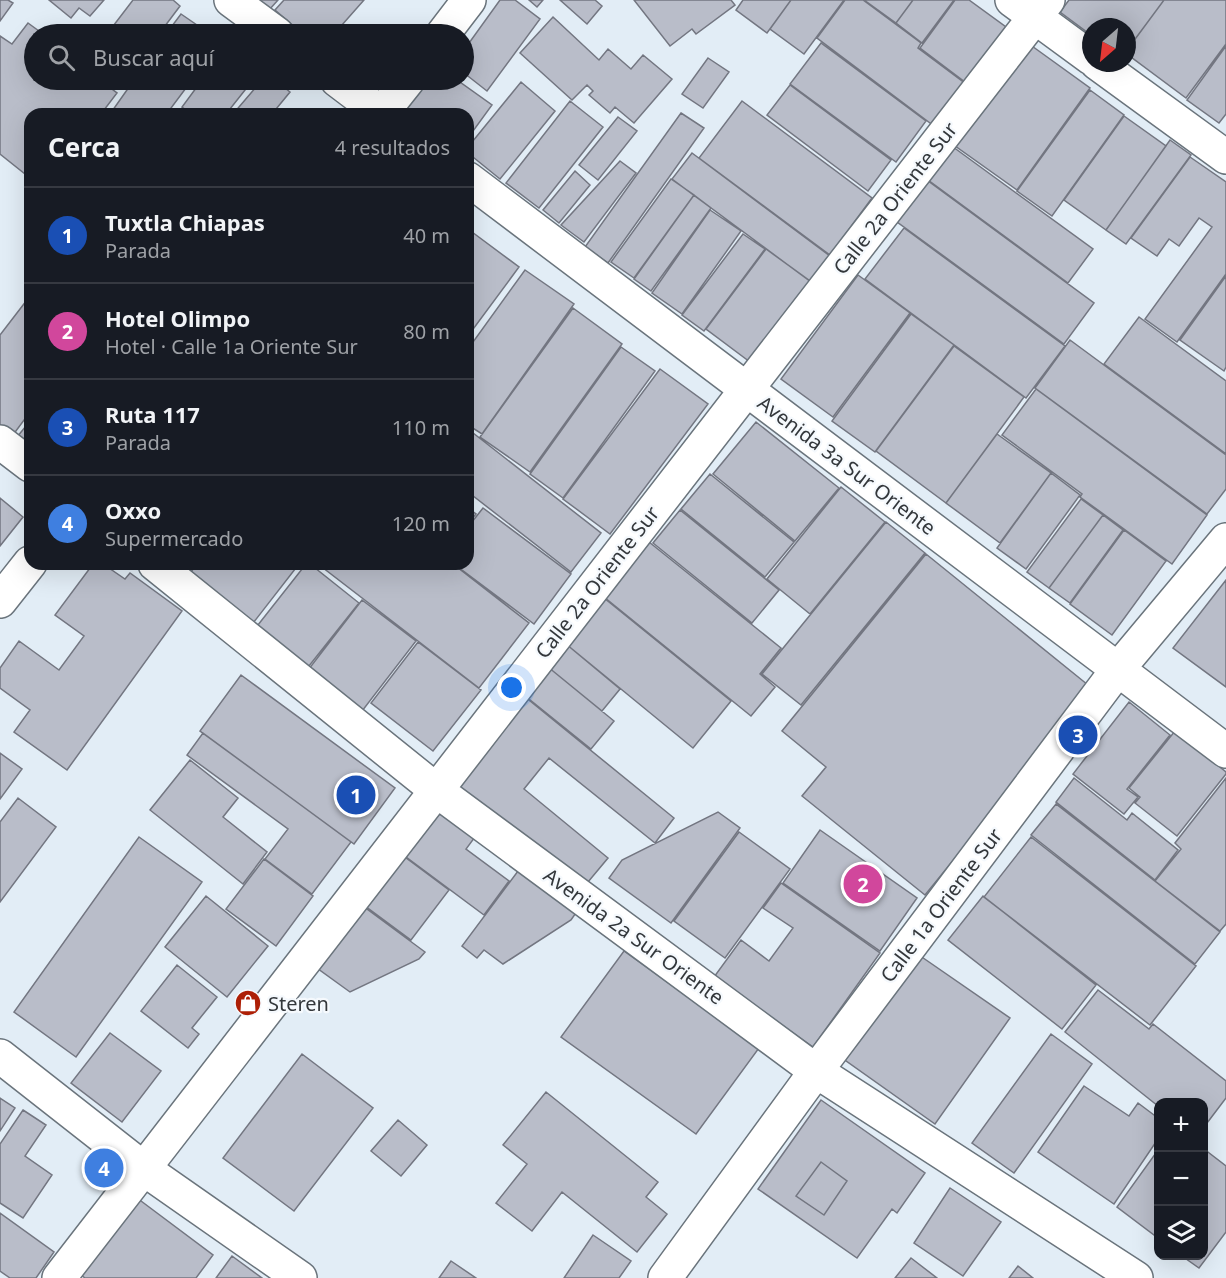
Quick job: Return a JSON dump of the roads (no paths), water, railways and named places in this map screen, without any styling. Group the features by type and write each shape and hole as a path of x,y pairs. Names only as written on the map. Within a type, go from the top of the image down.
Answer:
{"street":[{"path":"231,0 263,24"},
{"path":"450,24 469,0"},
{"path":"1031,6 1082,50"},
{"name":"Calle 2a Oriente Sur","path":"59,1278 747,389 1031,6"},
{"path":"1110,72 1226,157"},
{"path":"350,90 374,108"},
{"path":"387,108 400,90"},
{"name":"Avenida 3a Sur Oriente","path":"474,184 1226,751"},
{"path":"0,442 24,460"},
{"name":"Calle 1a Oriente Sur","path":"665,1278 816,1071 1118,669 1226,540"},
{"path":"0,601 24,570"},
{"name":"Avenida 2a Sur Oriente","path":"162,570 436,790 816,1071 1136,1278"},
{"path":"0,1056 144,1169 300,1278"}],"place":[{"name":"Ruta 117","path":"1078,735"},
{"name":"Tuxtla Chiapas","path":"356,795"},
{"name":"Hotel Olimpo","path":"863,884"},
{"name":"Steren","path":"248,1003"},
{"name":"Oxxo","path":"104,1168"}]}
